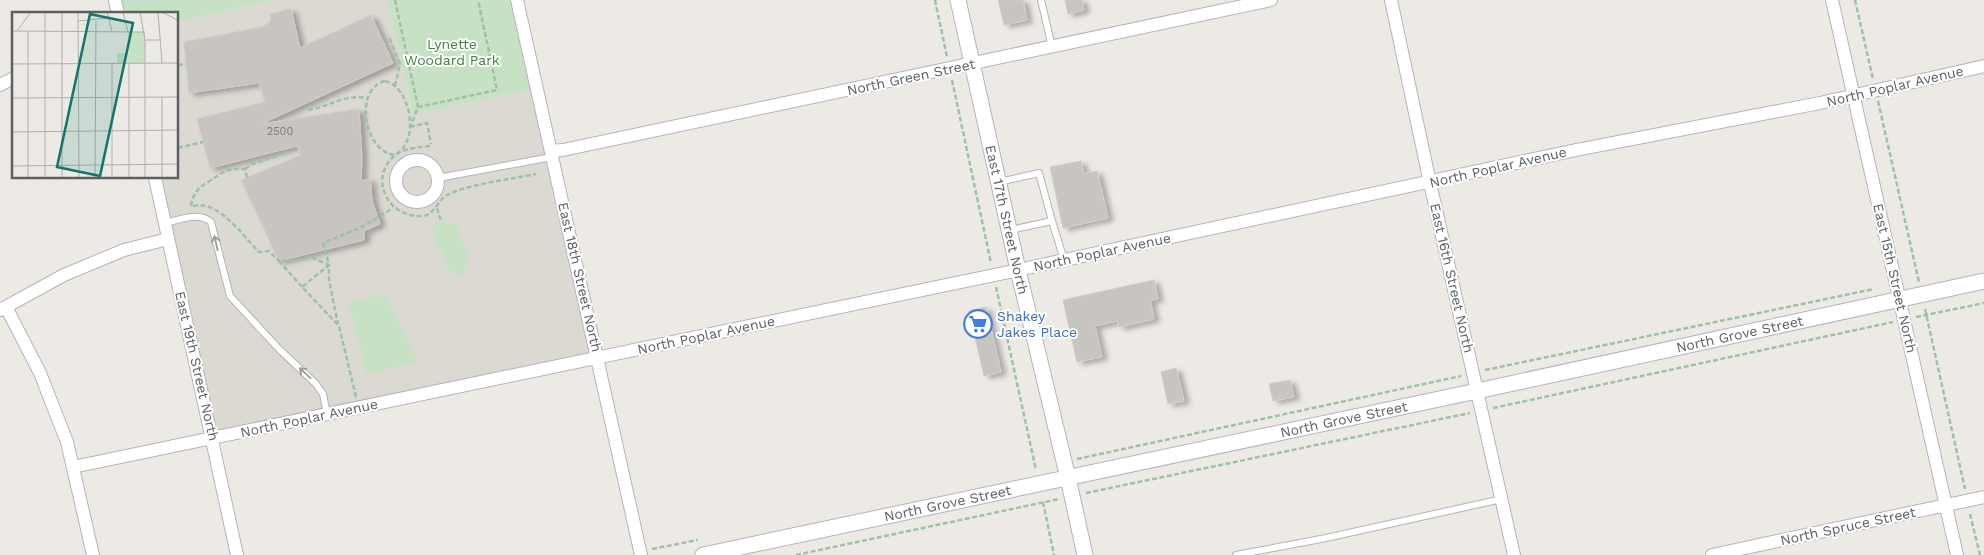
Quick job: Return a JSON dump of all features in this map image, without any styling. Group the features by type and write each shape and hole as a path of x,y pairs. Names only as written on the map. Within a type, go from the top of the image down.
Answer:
{"street":[{"name":"East 18th Street North","path":"517,0 641,555"},
{"name":"East 17th Street North","path":"958,0 1018,270 1085,555"},
{"name":"North Green Street","path":"552,154 563,150 1271,0"},
{"name":"East 16th Street North","path":"1391,0 1430,183 1514,555"},
{"name":"East 15th Street North","path":"1832,0 1957,555"},
{"name":"North Poplar Avenue","path":"73,467 1018,270 1430,183 1576,150 1854,95 1984,66"},
{"path":"0,85 12,79"},
{"name":"East 19th Street North","path":"154,179 238,555"},
{"path":"92,555 67,442 40,372 3,309 64,275 124,250 168,239"},
{"name":"North Grove Street","path":"703,555 1477,391 1984,281"},
{"name":"North Spruce Street","path":"1712,555 1984,497"}],"lane":[{"path":"1041,0 1052,47"},
{"path":"438,178 552,154"},
{"path":"998,182 1040,172 1064,260"},
{"path":"165,223 198,216 207,218 211,222 230,296 279,349 316,384 323,394 327,414"},
{"path":"1009,230 1052,221"},
{"path":"1236,555 1326,538 1502,499"}],"path":[{"path":"396,0 418,107 410,127 407,142 402,151 395,155 386,153 378,146 369,128 366,112 370,91 377,83 384,81 395,86 406,103 410,127"},
{"path":"418,107 497,90 478,0"},
{"path":"1856,0 1980,555"},
{"path":"382,40 390,39 400,64 395,86"},
{"path":"179,65 186,64"},
{"path":"308,110 319,108 344,98 356,96 368,98"},
{"path":"410,127 427,123 431,144"},
{"path":"179,148 203,142"},
{"path":"191,207 193,198 202,185 221,172 232,169 245,169 252,164 280,155"},
{"path":"245,169 247,178"},
{"path":"183,208 200,204 212,207 224,216 259,252 269,251 339,326"},
{"path":"356,397 329,280 329,265 323,243 362,227 393,208"},
{"path":"437,208 441,221"},
{"path":"279,261 313,258 329,265"},
{"path":"302,287 329,265"},
{"path":"1138,446 1928,277"},
{"path":"796,555 1984,303"}],"shaded area":[{"path":"273,0 387,0 413,114 537,88 598,357 213,437 154,179 179,179 179,22"}],"green space":[{"path":"115,0 273,0 179,22 179,12 118,12"},
{"name":"Lynette Woodard Park","path":"387,0 518,0 537,88 413,114"},
{"path":"446,219 458,226 460,241 466,247 468,262 463,274 460,276 448,269 443,251 438,251 435,247 436,240 432,225"},
{"path":"385,295 418,361 367,375 348,302"}],"building":[{"path":"998,0 1023,0 1027,20 1004,25"},
{"path":"1065,0 1082,0 1084,10 1068,14"},
{"path":"291,9 300,48 371,15 393,63 261,124 359,109 362,159 361,181 370,179 372,200 380,224 364,231 364,240 279,261 241,180 301,155 297,146 210,168 197,119 265,102 259,83 189,93 184,42 262,27 271,21 270,14"},
{"path":"1081,161 1084,174 1097,171 1108,218 1063,228 1050,167"},
{"path":"1154,280 1158,299 1150,300 1154,319 1119,327 1117,321 1095,326 1102,357 1077,362 1063,300"},
{"path":"986,307 1001,372 984,376 969,311"},
{"path":"1176,368 1184,401 1168,404 1161,372"},
{"path":"1290,380 1294,397 1273,401 1269,384"}],"place":[{"name":"Shakey Jakes Place","path":"978,324"}]}
